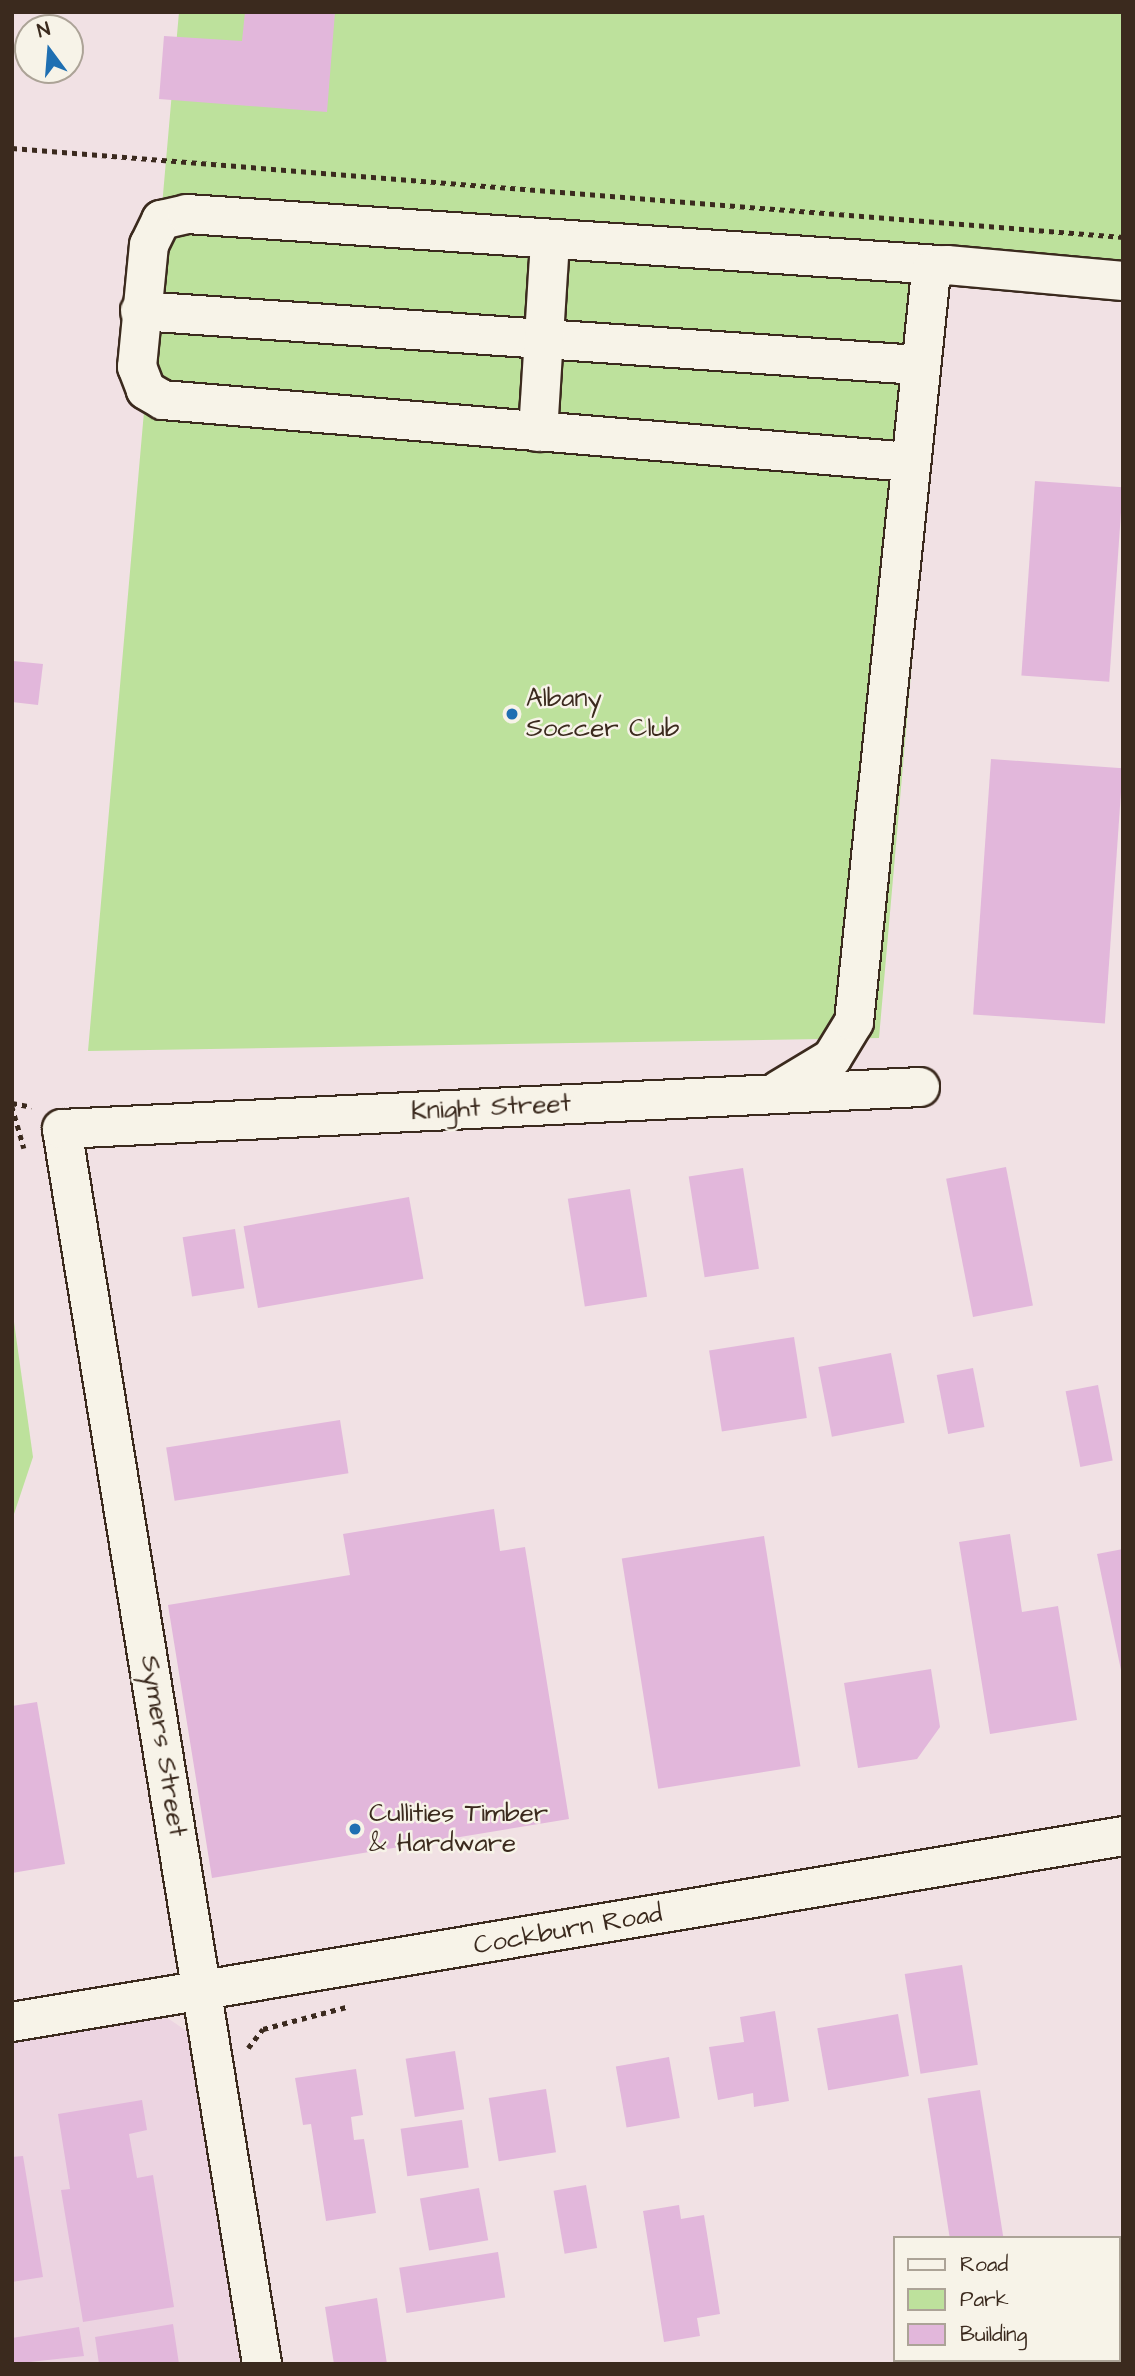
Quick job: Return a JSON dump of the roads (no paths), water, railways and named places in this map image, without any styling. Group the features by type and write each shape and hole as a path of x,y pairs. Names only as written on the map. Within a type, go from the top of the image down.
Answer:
{"street":[{"path":"910,462 163,400 146,390 137,367 140,311 149,245 161,220 187,214 550,242 938,265 1123,281"},
{"path":"538,432 550,242"},
{"path":"771,1094 832,1058 854,1022 925,292 938,265"},
{"path":"140,311 918,365"},
{"name":"Knight Street","path":"62,1129 920,1087"},
{"name":"Symers Street","path":"62,1129 262,2364"},
{"name":"Cockburn Road","path":"12,2022 1123,1836"}],"place":[{"name":"Albany Soccer Club","path":"512,714"},
{"name":"Cullities Timber & Hardware","path":"355,1829"}]}
